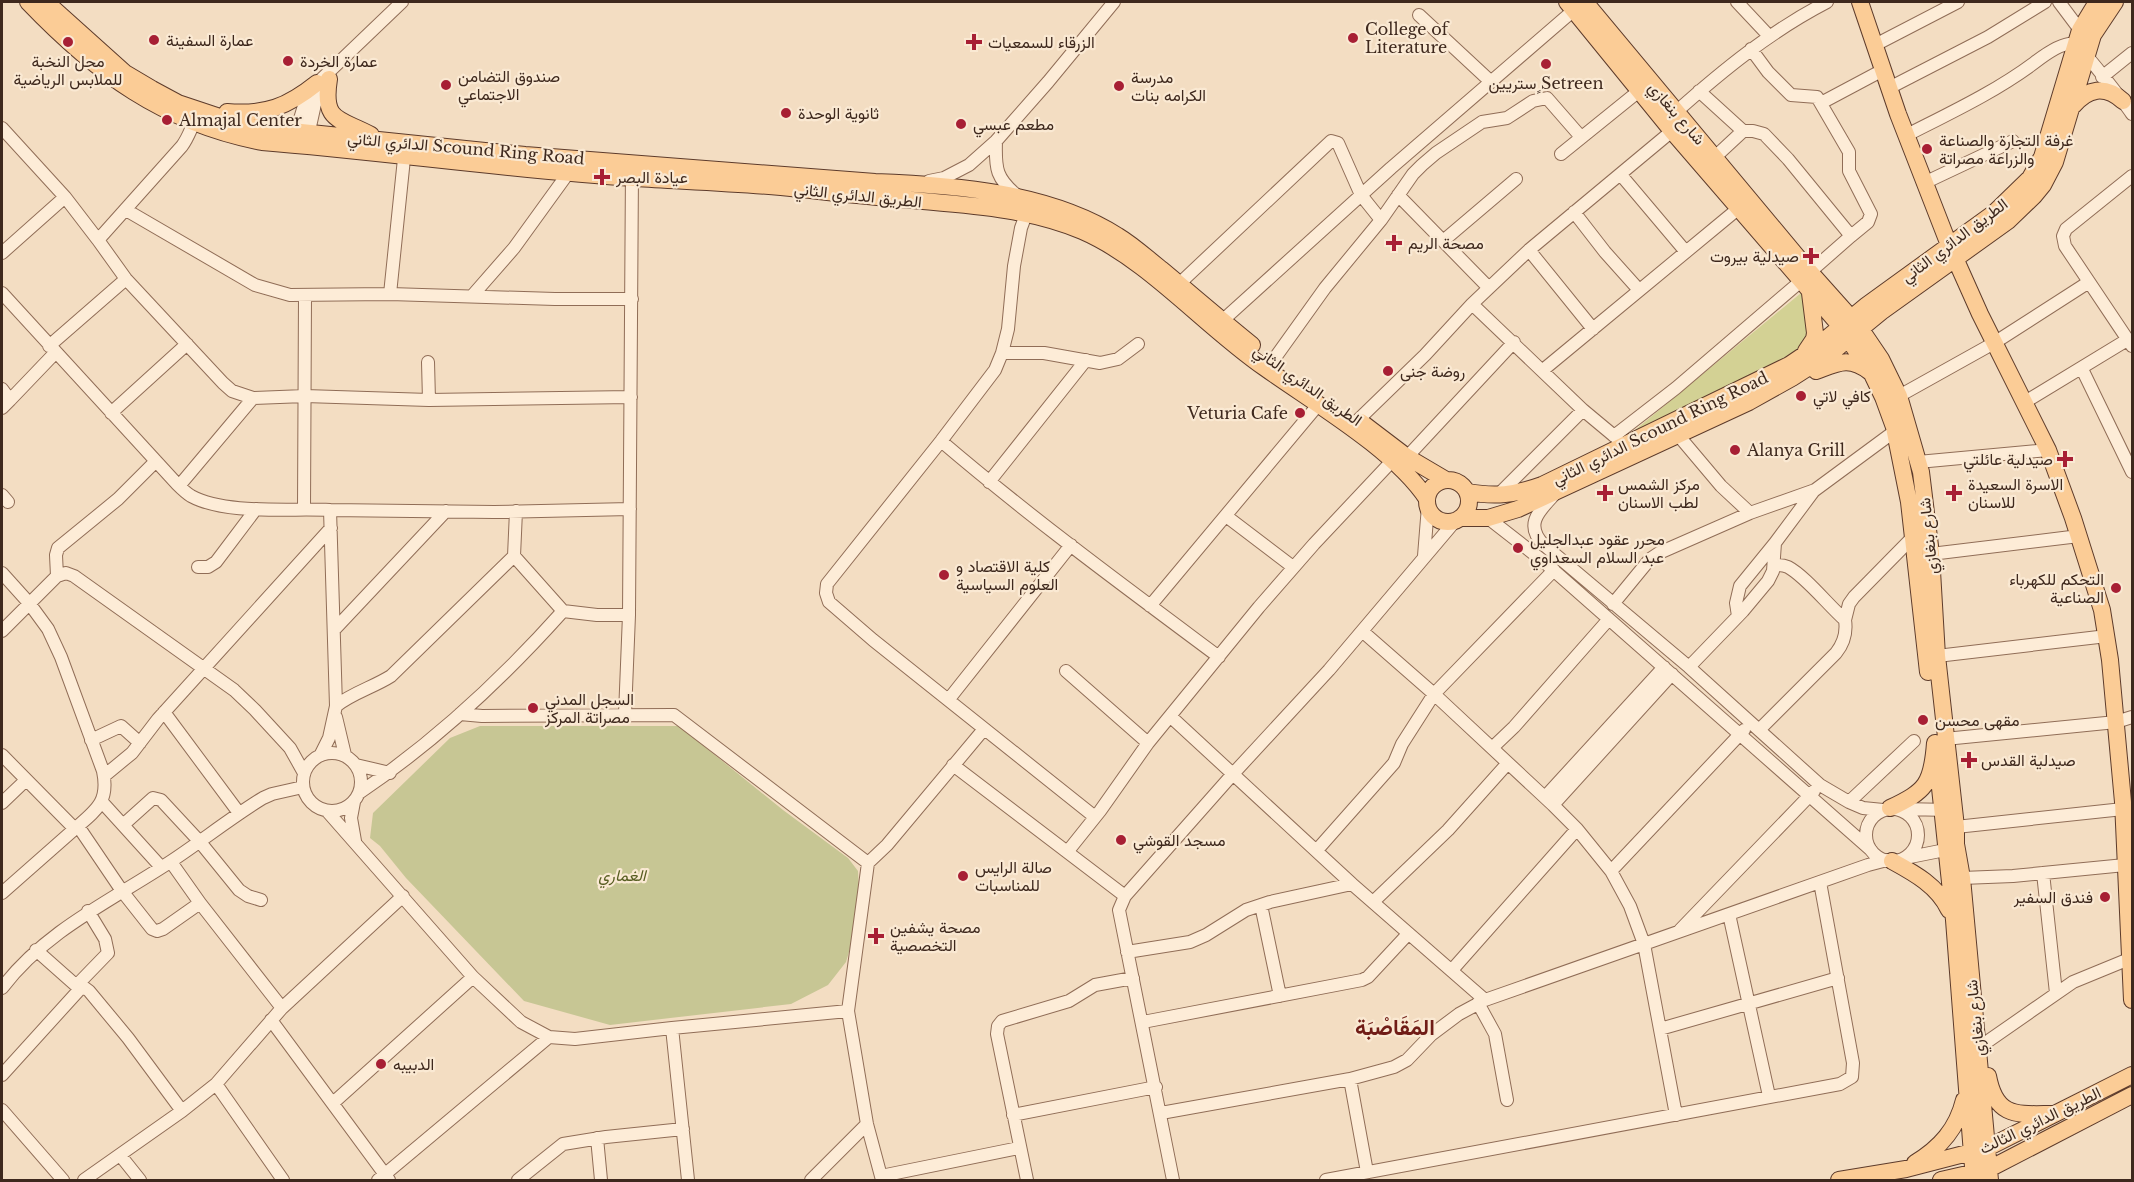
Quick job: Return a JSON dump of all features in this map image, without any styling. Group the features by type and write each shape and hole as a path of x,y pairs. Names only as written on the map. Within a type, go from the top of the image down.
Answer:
{"main road":[{"path":"28,2 89,60 146,99 197,117 272,129 301,138 405,149 569,172 632,170"},
{"path":"46,2 125,73 178,103 197,117 267,111 292,101 326,77"},
{"path":"1860,2 1906,135 1952,251 1994,343 2048,450 2079,536 2102,610 2107,636 2126,811 2125,864 2133,1000"},
{"name":"الطريق الدائري الثاني","path":"1850,328 1952,251 2030,178 2042,157 2097,2"},
{"name":"الطريق الدائري الثاني","path":"2081,42 2093,34 2115,2"},
{"name":"شارع بنغازي","path":"1575,4 1639,91 1672,131 1739,208 1881,359 1899,396 1918,462 1931,554 1940,741"},
{"name":"شارع بنغازي","path":"1575,4 1715,157 1807,282"},
{"path":"1952,251 2008,221 2043,185 2055,162 2073,106 2081,42"},
{"path":"326,77 326,96 333,115 341,122 380,139"},
{"path":"2073,106 2082,96 2093,91 2107,91 2117,95 2129,108"},
{"name":"الدائري الثاني Scound Ring Road","path":"301,138 380,139 405,149 525,155 632,170 875,190 918,184 983,192"},
{"name":"الطريق الدائري الثاني","path":"875,190 1027,204 1050,219 1084,232 1113,247 1144,269 1217,332 1318,405 1351,422"},
{"name":"الطريق الدائري الثاني","path":"983,192 1092,222 1118,236 1272,362 1351,422"},
{"path":"1801,357 1809,348 1815,333 1807,282"},
{"name":"شارع بنغازي","path":"1850,328 1884,397 1895,431 1909,502 1951,816 1954,920 1967,1085 1979,1150"},
{"name":"الدائري الثاني Scound Ring Road","path":"1467,492 1511,495 1542,485 1729,395 1850,328"},
{"name":"الدائري الثاني Scound Ring Road","path":"1458,519 1488,518 1518,509 1557,492 1623,446 1678,435 1749,402 1831,353 1850,328"},
{"path":"1792,378 1846,361 1861,365 1872,374"},
{"path":"1351,422 1400,459 1446,480 1456,482 1467,492 1468,506 1458,519 1450,522 1433,516 1420,489 1400,459"},
{"path":"1427,502 1433,486 1446,480"},
{"path":"1891,809 1912,798 1925,785 1940,741"},
{"name":"شارع بنغازي","path":"1951,847 1962,878 1979,1039 1981,1176"},
{"path":"1894,860 1933,887 1942,897 1954,920"},
{"path":"1979,1039 1989,1082 1994,1095 2003,1107 2015,1114 2055,1114"},
{"name":"الطريق الدائري الثالث","path":"1839,1180 1906,1169 1979,1150 2133,1075"},
{"path":"1906,1169 1933,1151 1951,1132 1962,1108 1967,1085"},
{"name":"الطريق الدائري الثالث","path":"1941,1180 1981,1176 2133,1095"}],"street":[{"path":"301,138 326,77 402,2"},
{"path":"918,184 944,178 969,165 996,141 1114,2"},
{"path":"1737,2 1768,36"},
{"path":"1676,112 1768,36 1827,2"},
{"path":"1875,45 1958,2"},
{"path":"1889,88 1988,37 2045,2"},
{"path":"2059,2 2102,77 2129,108"},
{"path":"1222,321 1575,4"},
{"path":"1419,15 1490,81"},
{"path":"1906,135 2011,79 2050,51 2081,42"},
{"path":"1472,304 1582,410 1623,446 1676,388 1807,282 1851,236 1868,222 1871,214 1848,171 1850,152 1821,103 1813,96 1795,96 1788,93 1751,49"},
{"path":"2102,77 2133,53"},
{"path":"1821,103 1883,70"},
{"path":"1561,154 1639,91"},
{"path":"1699,91 1743,131 1764,134 1788,159 1851,236"},
{"path":"1272,362 1325,288 1381,220 1413,174 1436,153 1482,122 1510,117 1540,98 1547,98 1581,137"},
{"path":"98,240 182,146 197,117"},
{"path":"2,128 65,197 126,279 232,391 254,398 305,396 429,400 631,397"},
{"path":"1351,422 1425,355 1472,304 1529,250 1672,131"},
{"path":"1715,157 1743,131"},
{"path":"1425,140 1436,153"},
{"path":"996,141 996,167 1000,178 1027,204 1019,238 1008,329 1002,353 995,370 827,584 826,593 829,602 873,640 1095,817"},
{"path":"1179,284 1331,141 1338,143 1361,195 1381,220"},
{"path":"1924,183 2013,141"},
{"path":"390,294 405,149"},
{"path":"625,714 630,615 632,170"},
{"path":"472,296 514,248 569,172"},
{"path":"1621,175 1686,252"},
{"path":"2025,402 2130,343 2065,246 2063,236 2066,229 2133,176"},
{"path":"1443,241 1516,179"},
{"path":"1398,195 1489,288"},
{"path":"2,253 65,197"},
{"path":"1543,370 1739,208"},
{"path":"126,210 255,285 273,292 305,296 390,294 632,299"},
{"path":"1574,212 1639,290"},
{"path":"1529,250 1593,329"},
{"path":"6,404 52,349 126,279"},
{"path":"1899,396 1994,343 2089,282"},
{"path":"2,293 179,486 190,495 207,502 256,509 446,511 630,509"},
{"path":"304,508 305,296"},
{"path":"1068,851 1149,743 1293,567 1514,342"},
{"path":"111,413 187,344"},
{"path":"1002,353 1044,353 1100,363 1118,359 1138,344"},
{"path":"989,482 1086,360"},
{"path":"428,362 429,400"},
{"path":"2082,369 2133,472"},
{"path":"2,389 6,404"},
{"path":"179,486 254,398"},
{"path":"1150,606 1318,405"},
{"path":"1497,495 1582,410"},
{"path":"1738,616 1736,603 1740,586 1815,490 1895,431"},
{"path":"1678,435 1721,486 1750,513"},
{"path":"941,441 989,482 1219,657"},
{"path":"1918,462 2048,450"},
{"path":"57,576 58,548 118,499 156,461"},
{"path":"1613,604 1645,565 1659,554 1750,513 1815,490"},
{"path":"1557,492 1536,518 1535,532 1544,544 1689,668 1820,785 1849,802 1863,808 1951,816 2126,811"},
{"path":"1424,556 1427,502"},
{"path":"198,567 208,567 216,562 256,509"},
{"path":"330,510 336,710 345,755"},
{"path":"334,630 446,511"},
{"path":"304,772 329,738 336,710 345,699 391,676 514,556 516,511"},
{"path":"1226,516 1293,567"},
{"path":"1488,518 1554,570 1876,855 1894,860 1914,849 1918,836 1915,822 1911,817 1891,809 1876,814 1867,827 1867,843 1871,850"},
{"path":"1173,1180 1119,910 1125,896 1329,670 1424,556 1458,519"},
{"path":"104,776 126,759 164,712 331,528"},
{"path":"1931,554 2079,536"},
{"path":"1611,871 1739,735 1755,727 1840,648 1845,634 1845,620 1849,604 1913,537"},
{"path":"1689,668 1768,581 1774,565 1775,543"},
{"path":"949,699 1071,545"},
{"path":"514,556 563,611 597,615 630,615"},
{"path":"1774,565 1791,569 1845,620"},
{"path":"1317,850 1394,764 1402,744 1434,694 1554,570"},
{"path":"2,573 29,603 48,629 61,657 104,776 102,802 98,808 2,893"},
{"path":"2,631 57,576 66,573 74,576 205,669 255,710 290,748 304,772 303,787 311,803 327,811 473,977 522,1022 549,1037 575,1039 848,1011"},
{"path":"327,811 346,808 460,714 563,611"},
{"path":"1489,746 1606,616"},
{"path":"1362,631 1434,694 1549,801 1577,829 1611,871 1630,906 1644,944 1676,1114"},
{"path":"1937,656 2107,636"},
{"path":"1066,671 1149,743"},
{"path":"1549,801 1668,671"},
{"path":"164,712 239,813"},
{"path":"460,714 482,716 674,715 868,863"},
{"path":"1170,717 1352,884 1452,970 1482,1002 1495,1034 1508,1101"},
{"path":"1940,741 2116,722 2133,717"},
{"path":"91,740 120,726 140,743"},
{"path":"984,729 887,845 868,863 848,1011 867,1124 882,1178 1019,1148"},
{"path":"1849,802 1914,741"},
{"path":"290,748 317,756 330,752 345,755 356,765 361,774 362,784 351,818 355,842"},
{"path":"2,755 76,828 152,928 157,931 164,929 200,903"},
{"path":"1373,902 1448,830 1507,764"},
{"path":"356,765 390,772"},
{"path":"954,765 1125,896"},
{"path":"2,804 26,780"},
{"path":"1677,933 1820,785"},
{"path":"2,988 36,950 88,911 166,865 239,813 272,794 303,787"},
{"path":"123,825 148,801 153,798 161,800 200,842 238,890 261,900"},
{"path":"102,802 166,865 200,903 282,1008"},
{"path":"1452,970 1577,829"},
{"path":"1161,1113 1350,1079 1402,1064 1431,1035 1459,1014 1482,1002 1868,864 1951,847"},
{"path":"1962,878 2043,873 2125,864"},
{"path":"2043,873 2056,993"},
{"path":"1326,1180 1840,1084 1852,1077 1853,1063 1820,882"},
{"path":"1127,952 1190,942 1206,935 1245,910 1352,884"},
{"path":"84,1180 182,1111 216,1084 282,1008 402,896"},
{"path":"1262,905 1280,996"},
{"path":"2,1076 108,953 105,939 88,911"},
{"path":"1729,914 1769,1096"},
{"path":"1143,1022 1362,980 1368,977 1408,934"},
{"path":"36,950 78,987 89,991 182,1111"},
{"path":"1979,1039 2073,982 2129,959"},
{"path":"333,1102 473,977"},
{"path":"1027,1180 997,1034 998,1026 1002,1021 1069,1001 1095,985 1133,978"},
{"path":"1660,1029 1839,978"},
{"path":"272,1020 333,1102 384,1178 549,1037"},
{"path":"672,1028 688,1180"},
{"path":"1350,1079 1367,1172"},
{"path":"216,1084 283,1180"},
{"path":"1013,1115 1156,1087"},
{"path":"2,1110 63,1180"},
{"path":"811,1180 867,1124"},
{"path":"518,1180 564,1144 597,1138 683,1129"},
{"path":"597,1138 602,1180"},
{"path":"120,1155 140,1180"}],"shaded area":[{"path":"1801,293 1809,305 1811,335 1792,357 1629,435"}],"green space":[{"name":"الغماري","path":"480,726 679,726 783,810 848,858 858,871 856,928 846,962 828,985 791,1004 610,1025 524,1001 370,838 373,813 450,738"}],"place":[{"name":"College of Literature","path":"1353,38"},
{"name":"عمارة السفينة","path":"154,40"},
{"name":"محل النخبة للملابس الرياضية","path":"68,42"},
{"name":"الزرقاء للسمعيات","path":"974,42"},
{"name":"عمارة الخردة","path":"288,61"},
{"name":"ستريين ٍSetreen","path":"1546,64"},
{"name":"صندوق التضامن الاجتماعي","path":"446,85"},
{"name":"مدرسة الكرامه بنات","path":"1119,86"},
{"name":"ثانوية الوحدة","path":"786,113"},
{"name":"Almajal Center","path":"167,120"},
{"name":"مطعم عبسي","path":"961,124"},
{"name":"غرفة التجارة والصناعة والزراعة مصراتة","path":"1927,149"},
{"name":"عيادة البصر","path":"602,177"},
{"name":"مصحة الريم","path":"1394,243"},
{"name":"صيدلية بيروت","path":"1811,256"},
{"name":"روضة جنى","path":"1388,371"},
{"name":"كافي لاتي","path":"1801,396"},
{"name":"Veturia Cafe","path":"1300,413"},
{"name":"Alanya Grill","path":"1735,450"},
{"name":"صيدلية عائلتي","path":"2065,459"},
{"name":"مركز الشمس لطب الاسنان","path":"1605,493"},
{"name":"الاسرة السعيدة للاسنان","path":"1954,493"},
{"name":"محرر عقود عبدالجليل عبد السلام السعداوي","path":"1518,548"},
{"name":"كلية الاقتصاد و العلوم السياسية","path":"944,575"},
{"name":"التحكم للكهرباء الصناعية","path":"2116,588"},
{"name":"السجل المدني مصراتة المركز","path":"533,708"},
{"name":"مقهى محسن","path":"1923,720"},
{"name":"صيدلية القدس","path":"1969,760"},
{"name":"مسجد القوشي","path":"1121,840"},
{"name":"صالة الرايس للمناسبات","path":"963,876"},
{"name":"فندق السفير","path":"2105,897"},
{"name":"مصحة يشفين التخصصية","path":"876,936"},
{"name":"الدبيبه","path":"381,1064"}],"district":[{"name":"المَقَاصْبَة","path":"1395,1027"}]}
